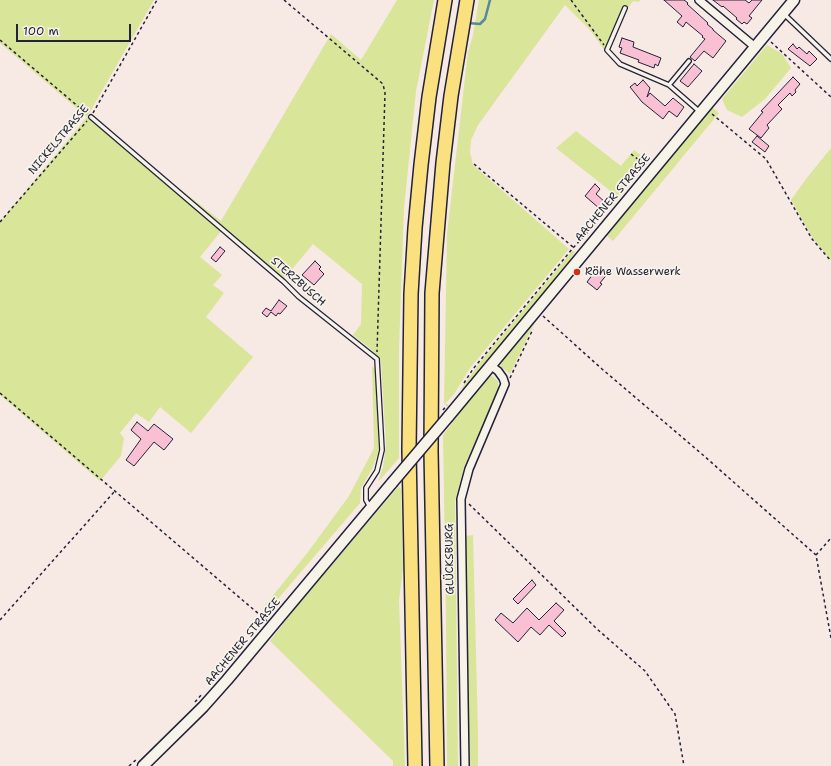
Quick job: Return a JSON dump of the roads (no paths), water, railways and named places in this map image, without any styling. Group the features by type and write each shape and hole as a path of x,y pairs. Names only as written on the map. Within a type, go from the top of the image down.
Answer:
{"highway":[{"path":"416,766 409,450 410,294 415,228 429,97 445,0"},
{"path":"437,766 431,451 432,293 443,163 451,96 467,0"}],"main road":[{"name":"AACHENER STRASSE","path":"140,762 203,708 448,417 794,0"}],"street":[{"path":"699,0 755,47"},
{"name":"GLÜCKSBURG","path":"465,766 461,499 469,469 505,384 498,371 490,365"}],"lane":[{"path":"626,8 607,50 620,64 662,81 702,110"},
{"path":"783,13 831,58"},
{"path":"669,85 689,61"},
{"name":"STERZBUSCH","path":"91,117 284,282 299,297 377,359 382,450 377,472 366,488 366,500 371,508"}],"waterway":[{"path":"468,23 480,24 485,19 490,0"}],"place":[{"name":"Röhe Wasserwerk","path":"577,272"}]}
